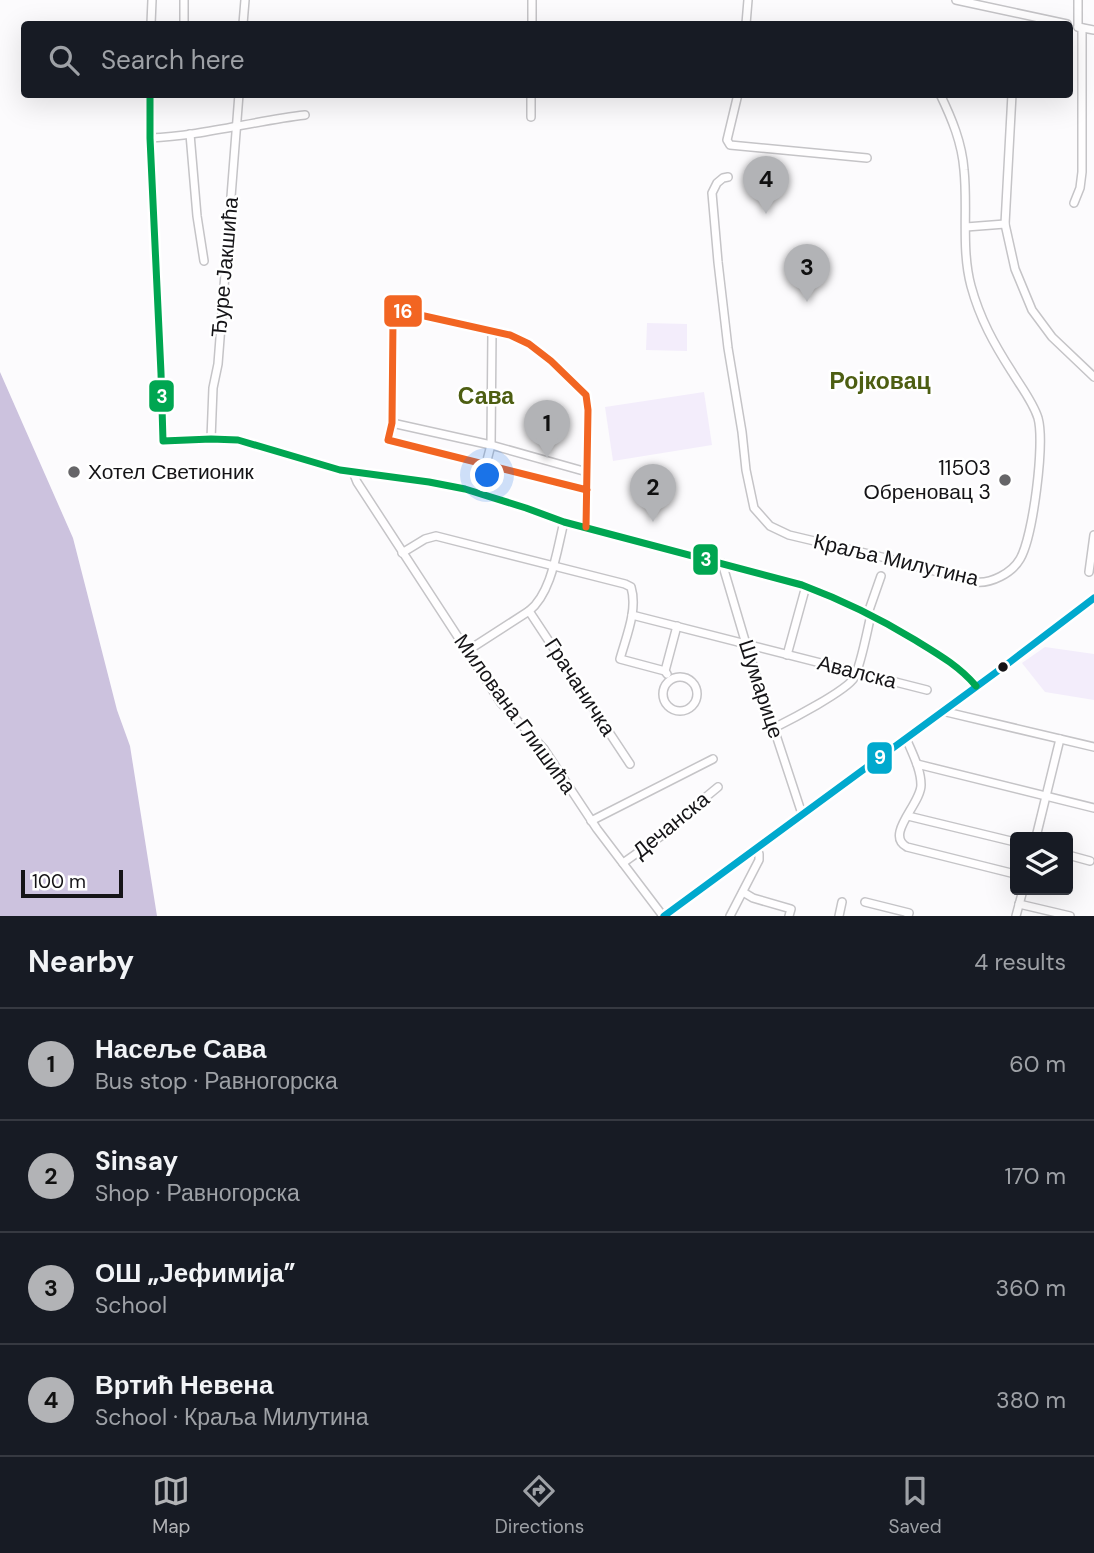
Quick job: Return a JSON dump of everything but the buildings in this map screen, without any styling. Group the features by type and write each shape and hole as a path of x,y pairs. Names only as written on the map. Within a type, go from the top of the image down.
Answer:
{"street":[{"path":"151,21 152,0"},
{"path":"184,0 184,21"},
{"path":"243,21 245,0"},
{"path":"532,0 532,21"},
{"path":"746,21 748,0"},
{"path":"956,0 1051,21"},
{"path":"1074,203 1082,178 1078,0"},
{"path":"1016,21 1017,13"},
{"path":"1073,26 1094,30"},
{"path":"150,98 162,373 162,440 238,440 327,467 465,489 564,522 806,586 870,614 949,660 966,674 976,687"},
{"name":"Ђуре Јакшића","path":"211,439 239,98"},
{"path":"531,98 531,117"},
{"path":"736,98 727,140 730,145 867,158"},
{"name":"Краља Милутина","path":"728,177 717,183 712,193 728,348 754,508 770,526 789,535 983,583 1012,569 1026,548 1038,478 1040,437 1032,405 996,348 981,318 970,284 963,158 953,120 942,98"},
{"path":"1012,98 1006,224 1014,269 1032,310 1052,337 1094,377"},
{"path":"150,138 305,115"},
{"path":"190,134 204,261"},
{"path":"966,227 1006,224"},
{"path":"586,527 587,490 588,410 586,395 551,361 529,344 510,335 402,311 395,315 392,423 388,440 587,490"},
{"path":"486,464 491,446 492,332"},
{"path":"392,423 587,472"},
{"name":"Милована Глишића","path":"353,472 402,554 502,703 544,749 591,821 664,916"},
{"path":"467,651 536,606 544,594 564,522"},
{"path":"402,554 425,539 436,536 625,584 631,587 633,600 632,615 620,659 665,671 671,680"},
{"path":"1089,572 1094,536"},
{"name":"Шумарице","path":"722,563 802,814"},
{"path":"774,728 842,690 851,682 857,672 881,576"},
{"name":"Авалска","path":"787,654 806,586"},
{"path":"664,916 1094,598"},
{"name":"Грачаничка","path":"530,611 630,764"},
{"name":"Авалска","path":"632,615 927,690"},
{"path":"665,671 677,626"},
{"path":"686,679 694,686 695,701 684,711 673,710 665,703 664,688 671,680 686,679"},
{"path":"942,711 1094,747"},
{"path":"906,738 920,775 920,791 899,835 900,843 903,846 1010,873"},
{"path":"1037,832 1060,739"},
{"path":"591,821 713,759"},
{"path":"916,764 1094,808"},
{"name":"Дечанска","path":"623,863 664,834 718,787"},
{"path":"908,816 1010,841"},
{"path":"730,916 759,860 757,848"},
{"path":"1073,856 1090,861"},
{"path":"743,892 753,898 791,909 789,916"},
{"path":"1016,916 1022,895"},
{"path":"839,916 842,902"},
{"path":"865,902 909,913 908,916"},
{"path":"1019,904 1070,916"},
{"path":"882,916 884,907"}],"shaded area":[{"path":"647,323 687,324 687,351 646,350"},
{"path":"0,372 73,538 117,710 130,746 157,916 0,916"},
{"path":"704,392 712,445 613,461 605,407"},
{"path":"1045,647 1094,654 1094,700 1045,692 1022,663"}],"transit line":[{"name":"3","path":"150,98 163,441 238,440 340,470 465,489 564,522 802,585 860,610 901,632 948,661 976,686"},
{"name":"16","path":"586,527 588,410 586,395 551,361 529,344 510,335 402,311 395,315 392,423 388,440 587,490"},
{"name":"9","path":"664,916 1094,598"}],"place":[{"name":"Вртић Невена","path":"766,214"},
{"name":"ОШ „Јефимија”","path":"807,302"},
{"name":"Насеље Сава","path":"547,458"},
{"name":"Хотел Светионик","path":"74,472"},
{"name":"11503 Обреновац 3","path":"1005,480"},
{"name":"Sinsay","path":"653,522"}],"district":[{"name":"Ројковац","path":"880,381"},
{"name":"Сава","path":"486,396"}]}
